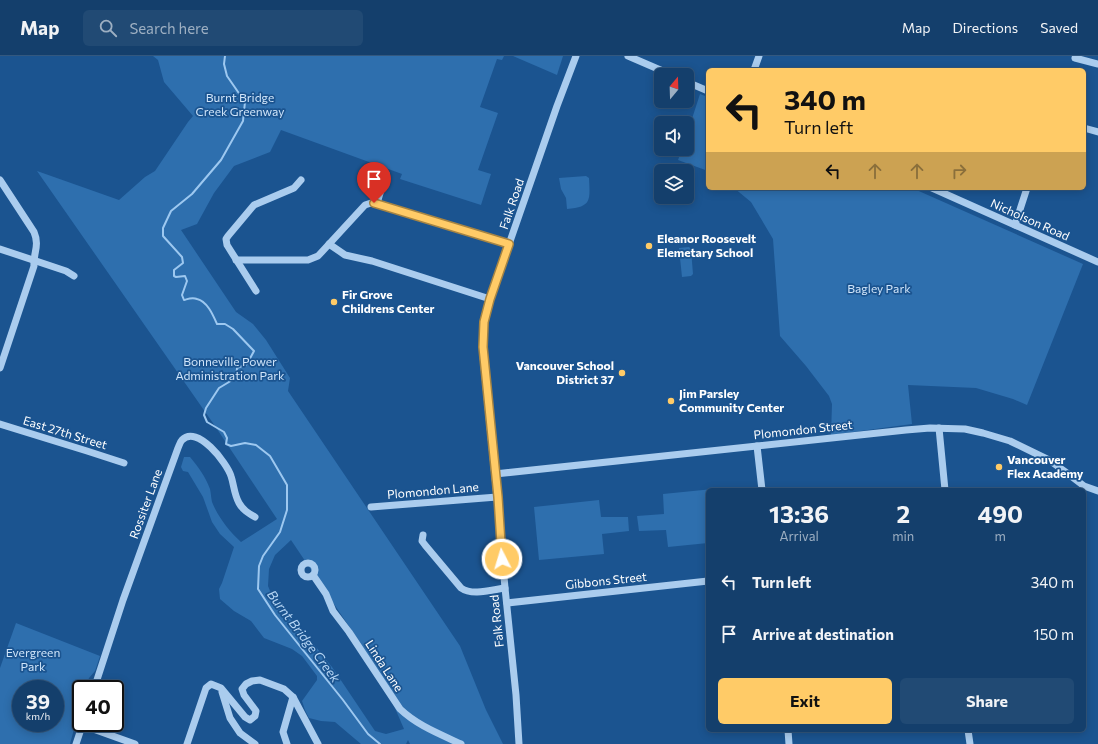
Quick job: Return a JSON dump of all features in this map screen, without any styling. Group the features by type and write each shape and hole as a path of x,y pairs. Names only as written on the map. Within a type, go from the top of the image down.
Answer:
{"street":[{"name":"Falk Road","path":"519,744 516,695 483,347 484,322 490,299 509,244 576,56"},
{"path":"628,56 643,59 659,68"},
{"path":"755,68 759,56"},
{"path":"1075,58 1098,64"},
{"path":"694,85 706,90"},
{"path":"1086,129 1098,132"},
{"path":"377,203 386,174"},
{"path":"0,180 37,239 34,266 0,368"},
{"path":"256,291 227,245 226,239 254,205 294,188 301,180"},
{"name":"Nicholson Road","path":"936,190 1098,262"},
{"path":"1015,224 1026,190"},
{"path":"236,260 308,260 318,256 365,205 371,203 377,203 509,244"},
{"path":"329,244 345,255 372,261 490,299"},
{"path":"0,249 34,260 74,276"},
{"name":"East 27th Street","path":"0,424 87,450 124,463"},
{"path":"939,428 945,488"},
{"name":"Plomondon Street","path":"495,474 906,430 939,428 965,429 1010,441 1049,460 1068,473 1084,488"},
{"name":"Rossiter Lane","path":"97,680 123,600 182,440 189,436 195,436 209,446 223,461 231,475 234,492 238,502 246,512 255,517"},
{"path":"757,446 762,488"},
{"name":"Plomondon Street","path":"1086,488 1098,491"},
{"name":"Plomondon Lane","path":"371,507 498,497"},
{"path":"423,535 422,541 464,590 469,592 480,592 505,588"},
{"name":"Linda Lane","path":"313,575 326,594 333,611 349,632 400,709 409,718 419,724 461,744"},
{"name":"Gibbons Street","path":"507,603 706,581"},
{"path":"187,744 206,688 211,684 221,688 245,717 250,720 256,716 256,711 244,695 242,689 246,684 252,681 260,680 284,690 318,744"},
{"path":"221,688 230,718 240,733 255,744"},
{"path":"287,744 283,732 292,701"},
{"path":"76,744 80,732"},
{"path":"104,732 135,744"},
{"path":"788,732 789,744"},
{"path":"968,732 970,744"}],"green space":[{"path":"153,56 504,56 502,60 497,59 480,107 498,113 478,170 491,174 481,205 400,179 402,174 281,130 270,152 234,166 214,193 197,224 181,230 236,312 253,324 266,340 290,378 288,391 460,646 486,710 503,744 410,744 408,740 406,744 361,744 335,722 309,718 302,701 317,680 317,676 302,656 292,649 264,638 251,621 234,611 220,599 219,589 234,547 220,534 212,522 203,497 188,472 183,471 181,467 184,457 190,457 202,472 210,489 212,502 217,513 241,542 277,519 215,426 37,171 119,200 145,177 155,171 193,116 164,82 158,60","holes":["291,540 379,671 404,729 386,734 375,731 332,667 308,637 275,603 268,586 269,569 275,555"]},
{"path":"513,56 563,56 557,75"},
{"path":"700,94 706,96 706,170 694,166 694,164 689,164 678,160 679,156 694,156 693,116"},
{"path":"586,176 589,178 590,192 588,201 581,206 567,209 566,198 561,189 559,178"},
{"name":"Bagley Park","path":"736,190 916,190 1083,264 1027,405 1013,399 976,388 908,385 912,424 831,435 832,404 829,396 780,336 773,239 751,202"},
{"path":"689,247 691,249 693,274 691,276 682,277 679,248"},
{"path":"706,490 706,543 668,547 666,530 639,531 637,516 664,514 663,494"},
{"path":"599,500 601,517 628,517 629,531 602,534 604,554 539,560 534,507"},
{"name":"Evergreen Park","path":"16,623 100,656 95,671 88,680 72,680 72,732 73,732 70,744 0,744 0,668"}],"waterway":[{"name":"Burnt Bridge Creek","path":"225,56 224,64 227,76 245,102 243,121 221,160 192,194 171,211 163,228 163,236 182,257 183,263 174,270 174,276 185,276 187,281 182,295 184,300 193,298 204,302 217,324 225,324 233,329 254,351 247,364 237,368 236,379 219,388 206,408 204,415 207,422 224,432 227,438 226,444 231,446 245,443 256,445 270,456 287,485 287,510 280,532 263,556 259,566 258,589 275,615 343,700 368,734 380,744"}],"place":[{"name":"Eleanor Roosevelt Elemetary School","path":"649,246"},
{"name":"Fir Grove Childrens Center","path":"334,302"},
{"name":"Vancouver School District 37","path":"622,373"},
{"name":"Jim Parsley Community Center","path":"671,401"},
{"name":"Vancouver Flex Academy","path":"999,467"}],"route":[{"path":"374,203 509,244 490,299 484,322 483,347 498,497 502,559"}],"park label":[{"name":"Burnt Bridge Creek Greenway","path":"240,105"},
{"name":"Bonneville Power Administration Park","path":"230,369"}]}
